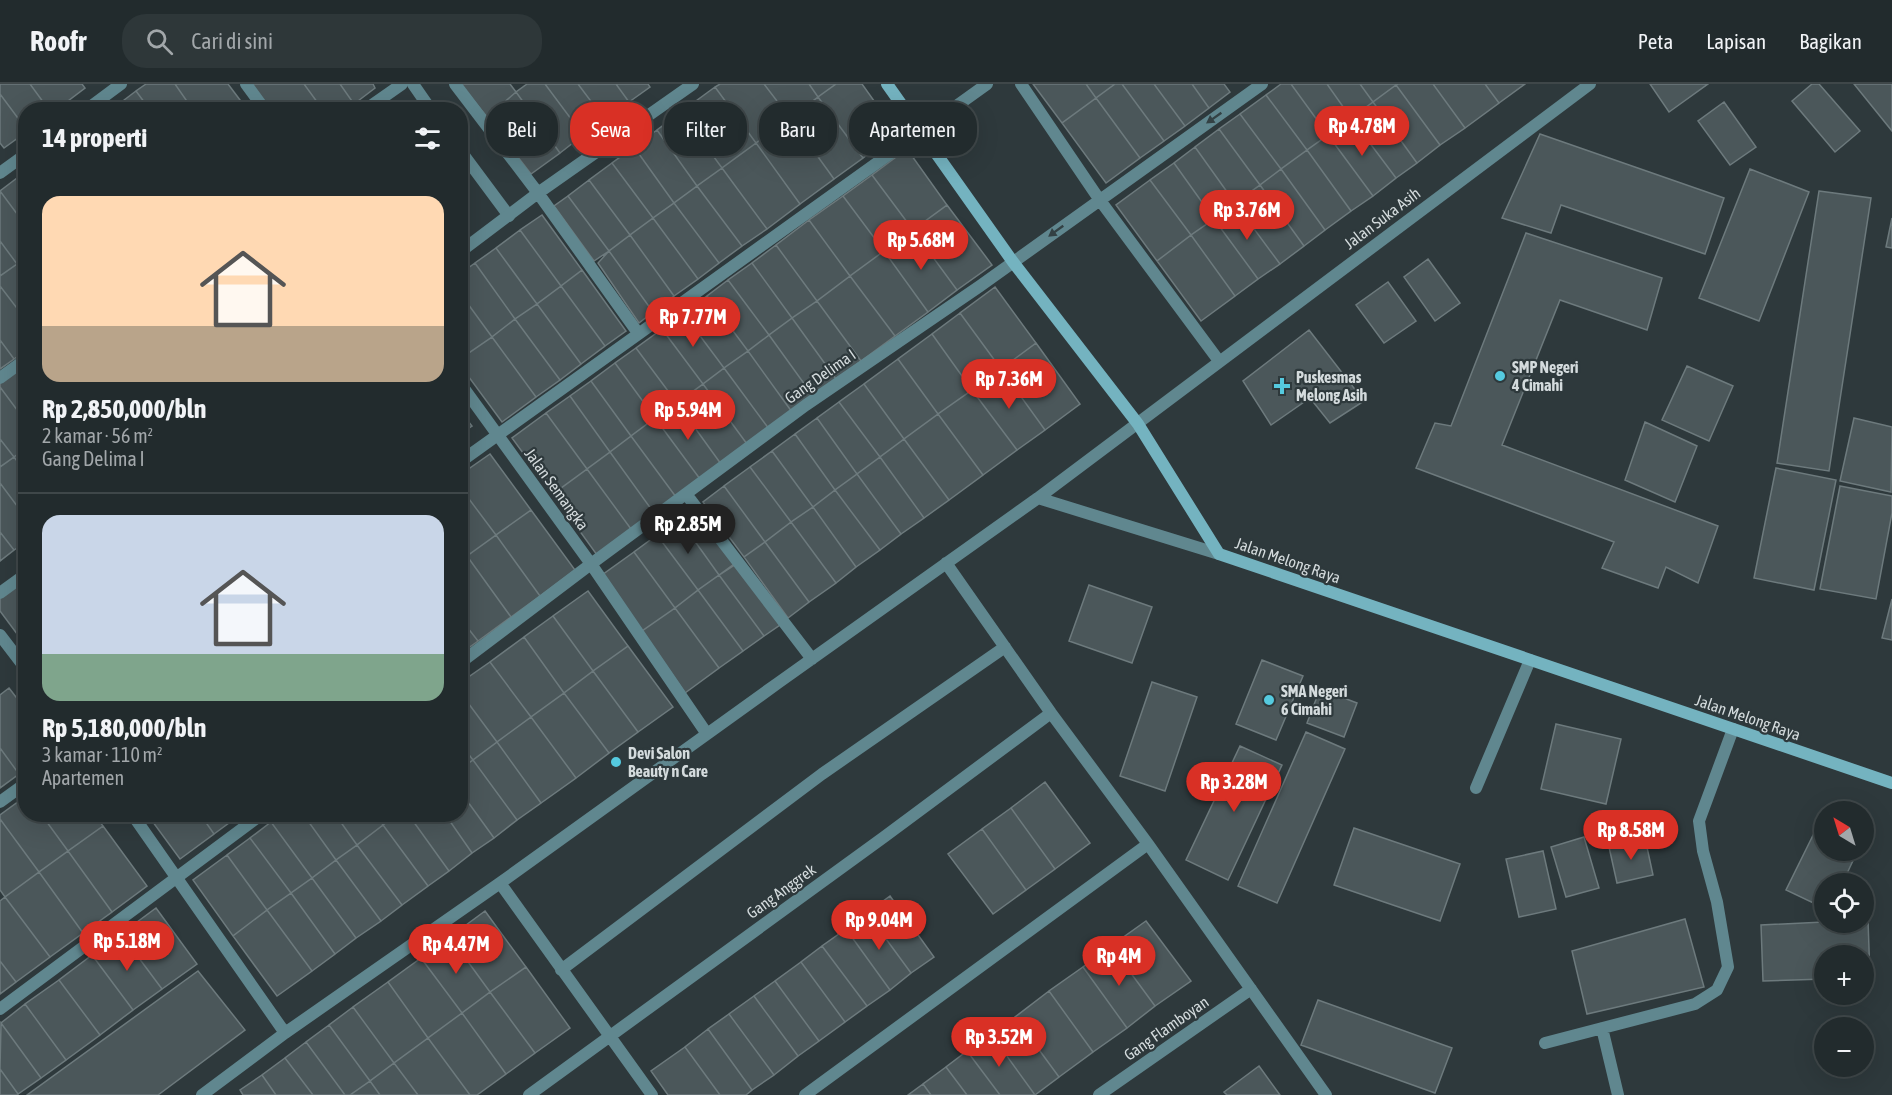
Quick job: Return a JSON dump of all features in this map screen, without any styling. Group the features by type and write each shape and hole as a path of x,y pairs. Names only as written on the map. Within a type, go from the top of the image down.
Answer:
{"main road":[{"name":"Jalan Melong Raya","path":"887,84 900,102"},
{"name":"Jalan Melong Raya","path":"939,156 1013,262 1138,424 1219,554 1892,783"}],"street":[{"path":"97,102 121,84"},
{"path":"246,84 259,102"},
{"path":"376,102 402,84"},
{"path":"413,84 425,102"},
{"path":"455,84 639,333"},
{"path":"468,246 693,84"},
{"path":"962,102 987,84"},
{"path":"1021,84 1100,199 1219,361"},
{"name":"Gang Delima I","path":"468,657 807,405 1013,262 1262,84"},
{"name":"Jalan Suka Asih","path":"202,1095 285,1033 500,883 1038,498 1590,84"},
{"path":"468,456 886,156"},
{"path":"0,173 18,160"},
{"path":"468,161 509,216"},
{"path":"0,378 18,365"},
{"name":"Jalan Semangka","path":"468,394 591,564 707,734"},
{"path":"686,494 812,659"},
{"path":"1038,498 1219,554"},
{"path":"946,563 1326,1095"},
{"path":"0,593 18,580"},
{"path":"0,635 18,659"},
{"path":"561,969 822,774 1005,647"},
{"path":"1476,788 1530,660"},
{"name":"Gang Anggrek","path":"529,1095 1051,713"},
{"path":"1545,1043 1695,1004 1717,990 1728,967 1717,902 1703,851 1699,821 1733,729"},
{"path":"0,802 18,789"},
{"path":"138,822 285,1033"},
{"path":"0,1009 252,822"},
{"path":"805,1095 1148,844"},
{"path":"500,883 652,1095"},
{"name":"Gang Flamboyan","path":"1099,1095 1251,989"},
{"path":"1602,1028 1617,1095"}],"building":[{"path":"0,84 30,84 43,102 18,102 18,118 0,94"},
{"path":"30,84 82,84 85,88 67,102 43,102"},
{"path":"146,84 175,84 187,102 144,102 136,91"},
{"path":"175,84 228,84 240,100 238,102 187,102"},
{"path":"304,84 317,102 264,102 252,85"},
{"path":"304,84 340,84 353,102 317,102"},
{"path":"340,84 373,84 375,88 357,102 353,102"},
{"path":"460,84 510,84 516,92 504,102 486,102 486,116"},
{"path":"527,84 545,84 570,118 570,145 560,153 558,150 558,102 523,102 516,92"},
{"path":"545,84 578,84 592,102 570,102 570,118"},
{"path":"578,84 616,84 629,102 592,102"},
{"path":"616,84 648,84 650,87 629,102"},
{"path":"720,84 764,84 778,102 759,102 759,141 756,143 747,131 747,102 726,102 715,87"},
{"path":"764,84 809,84 818,97 811,102 778,102"},
{"path":"809,84 836,84 818,97"},
{"path":"836,84 862,84 875,102 849,102 849,139 837,123 837,102 822,102 818,97"},
{"path":"1033,84 1086,84 1096,98 1062,123"},
{"path":"1086,84 1115,84 1096,98"},
{"path":"1115,84 1122,84 1164,141 1140,158 1096,98"},
{"path":"1122,84 1154,84 1185,126 1164,141"},
{"path":"1154,84 1192,84 1209,108 1185,126"},
{"path":"1192,84 1224,84 1230,92 1209,108"},
{"path":"1281,84 1291,84 1328,135 1307,150 1266,95"},
{"path":"1291,84 1327,84 1351,118 1328,135"},
{"path":"1327,84 1360,84 1373,102 1351,118"},
{"path":"1360,84 1395,84 1396,85 1373,102"},
{"path":"1433,84 1465,128 1440,145 1396,85"},
{"path":"1433,84 1485,84 1499,103 1465,128"},
{"path":"1485,84 1525,84 1499,103"},
{"path":"1650,84 1708,84 1669,112"},
{"path":"1812,84 1819,84 1860,131 1835,152 1792,101"},
{"path":"1854,84 1892,84 1892,131"},
{"path":"1396,85 1440,145 1417,163 1373,102"},
{"path":"715,87 726,102 695,102"},
{"path":"136,91 144,102 122,102"},
{"path":"516,92 523,102 504,102"},
{"path":"0,94 18,118 18,138 4,148 0,143"},
{"path":"1266,95 1307,150 1281,169 1240,114"},
{"path":"818,97 822,102 811,102"},
{"path":"1096,98 1140,158 1106,183 1062,123"},
{"path":"1373,102 1417,163 1396,178 1351,118"},
{"path":"1724,102 1756,147 1730,165 1698,121"},
{"path":"1240,114 1281,169 1260,185 1219,129"},
{"path":"1351,118 1396,178 1373,196 1328,135"},
{"path":"837,123 849,139 849,156 863,158 834,179 817,156 837,156"},
{"path":"664,125 664,140 657,130"},
{"path":"1219,129 1260,185 1235,203 1195,147"},
{"path":"657,130 664,140 664,156 676,156 697,186 674,203 640,156 652,156 652,134"},
{"path":"747,131 756,143 747,150"},
{"path":"1540,134 1724,198 1705,254 1561,205 1551,233 1502,218"},
{"path":"1328,135 1373,196 1351,211 1307,150"},
{"path":"756,143 759,147 759,156 765,156 800,204 767,229 722,168 738,156 747,156 747,150"},
{"path":"1195,147 1235,203 1214,219 1174,163"},
{"path":"1307,150 1351,211 1325,230 1281,169"},
{"path":"517,156 556,156 531,174"},
{"path":"622,156 640,156 674,203 653,218 612,163"},
{"path":"676,156 713,156 722,168 697,186"},
{"path":"713,156 738,156 722,168"},
{"path":"765,156 817,156 834,179 800,204"},
{"path":"898,156 912,156 947,205 913,230 872,175"},
{"path":"612,163 653,218 630,235 589,180"},
{"path":"1174,163 1214,219 1191,235 1150,180"},
{"path":"722,168 767,229 742,246 697,186"},
{"path":"1281,169 1325,230 1304,246 1260,185"},
{"path":"1750,169 1809,192 1759,321 1699,298"},
{"path":"872,175 913,230 884,251 843,196"},
{"path":"18,177 18,215 0,191"},
{"path":"589,180 630,235 609,251 568,196"},
{"path":"1150,180 1191,235 1157,261 1116,205"},
{"path":"1260,185 1304,246 1280,264 1235,203"},
{"path":"697,186 742,246 719,263 674,203"},
{"path":"0,191 18,215 17,264 0,241"},
{"path":"1819,191 1871,198 1829,471 1777,463"},
{"path":"568,196 609,251 594,261 554,206"},
{"path":"843,196 884,251 850,276 809,220"},
{"path":"674,203 719,263 698,279 653,218"},
{"path":"1235,203 1280,264 1258,279 1214,219"},
{"path":"947,205 992,265 957,290 913,230"},
{"path":"542,215 582,270 561,286 520,230"},
{"path":"653,218 698,279 674,296 630,235"},
{"path":"1892,218 1892,248 1886,247"},
{"path":"1214,219 1258,279 1235,296 1191,235"},
{"path":"809,220 850,276 817,301 776,245"},
{"path":"520,230 561,286 537,304 496,248"},
{"path":"913,230 957,290 928,312 884,251"},
{"name":"SMP Negeri 4 Cimahi","path":"1526,233 1662,278 1647,330 1560,300 1502,445 1718,526 1698,583 1666,567 1658,588 1602,568 1614,542 1416,468 1435,423 1451,426"},
{"path":"630,235 674,296 653,312 609,251"},
{"path":"1191,235 1235,296 1201,321 1157,261"},
{"path":"0,241 17,264 0,276"},
{"path":"776,245 817,301 792,318 752,263"},
{"path":"496,248 537,304 515,319 475,263"},
{"path":"609,251 653,312 639,323 598,263"},
{"path":"884,251 928,312 895,336 850,276"},
{"path":"1428,259 1460,303 1435,321 1404,277"},
{"path":"475,263 515,319 492,337 468,304 468,268"},
{"path":"752,263 792,318 769,335 728,280"},
{"path":"18,265 18,310 0,286 0,276"},
{"path":"582,270 626,331 605,346 561,286"},
{"path":"850,276 895,336 861,361 817,301"},
{"path":"728,280 769,335 748,351 707,296"},
{"path":"1388,282 1416,321 1384,343 1356,305"},
{"path":"0,286 18,310 18,356 14,359 0,340"},
{"path":"561,286 605,346 581,364 537,304"},
{"path":"995,287 1036,343 1001,369 960,313"},
{"path":"707,296 748,351 724,368 683,313"},
{"path":"817,301 861,361 836,379 792,318"},
{"path":"468,304 492,337 468,354"},
{"path":"537,304 581,364 560,380 515,319"},
{"path":"683,313 724,368 703,384 662,329"},
{"path":"960,313 1001,369 972,390 932,334"},
{"path":"792,318 836,379 813,396 769,335"},
{"path":"515,319 560,380 536,397 492,337"},
{"path":"662,329 703,384 677,403 636,348"},
{"path":"1309,330 1364,401 1330,423 1310,398 1271,425 1243,381"},
{"path":"932,334 972,390 938,414 898,359"},
{"path":"769,335 813,396 792,412 748,351"},
{"path":"492,337 536,397 502,422 468,376 468,354"},
{"path":"0,340 14,359 0,369"},
{"path":"1036,343 1080,404 1045,430 1001,369"},
{"path":"636,348 677,403 655,418 615,363"},
{"path":"748,351 792,412 769,429 724,368"},
{"path":"898,359 938,414 904,439 864,384"},
{"path":"615,363 655,418 631,436 591,381"},
{"path":"1687,366 1733,386 1709,441 1662,420"},
{"path":"18,368 18,411 0,387 0,382"},
{"path":"724,368 769,429 747,444 703,384"},
{"path":"1001,369 1045,430 1017,450 972,390"},
{"path":"591,381 631,436 610,452 570,396"},
{"path":"703,384 747,444 721,464 677,403"},
{"path":"864,384 904,439 880,457 839,402"},
{"path":"0,387 18,411 18,454 14,457 0,439"},
{"path":"972,390 1017,450 983,475 938,414"},
{"path":"570,396 610,452 587,469 546,413"},
{"path":"839,402 880,457 857,474 817,418"},
{"path":"677,403 721,464 700,479 655,418"},
{"path":"546,413 587,469 553,494 512,438"},
{"path":"938,414 983,475 949,500 904,439"},
{"path":"655,418 700,479 676,497 631,436"},
{"path":"817,418 857,474 835,490 795,434"},
{"path":"1854,418 1892,427 1891,492 1840,481"},
{"path":"1645,422 1697,446 1675,502 1625,480"},
{"path":"795,434 835,490 813,507 772,451"},
{"path":"631,436 676,497 654,513 610,452"},
{"path":"0,439 14,457 0,467"},
{"path":"904,439 949,500 924,518 880,457"},
{"path":"772,451 813,507 791,522 750,467"},
{"path":"610,452 654,513 631,529 587,469"},
{"path":"490,454 531,510 496,535 468,498 468,469"},
{"path":"14,457 18,462 18,507 0,483 0,467"},
{"path":"880,457 924,518 901,534 857,474"},
{"path":"750,467 791,522 765,542 724,486"},
{"path":"1776,468 1836,480 1814,590 1754,578"},
{"path":"587,469 631,529 597,555 553,494"},
{"path":"857,474 901,534 880,550 835,490"},
{"path":"0,483 18,507 18,547 14,550 0,532"},
{"path":"724,486 765,542 744,557 703,502"},
{"path":"1840,486 1892,496 1892,513 1876,599 1820,589"},
{"path":"835,490 880,550 856,567 813,507"},
{"path":"468,498 496,535 468,555"},
{"path":"813,507 856,567 836,583 791,522"},
{"path":"694,508 734,564 719,575 679,519"},
{"path":"531,510 575,570 540,596 496,535"},
{"path":"679,519 719,575 698,590 657,535"},
{"path":"791,522 836,583 809,602 765,542"},
{"path":"0,532 14,550 0,561"},
{"path":"496,535 540,596 511,617 468,555"},
{"path":"657,535 698,590 675,608 634,552"},
{"path":"765,542 809,602 788,618 744,557"},
{"path":"634,552 675,608 642,631 602,575"},
{"path":"468,557 511,617 478,641 468,628"},
{"path":"736,564 780,625 764,636 719,575"},
{"path":"719,575 764,636 743,651 698,590"},
{"path":"18,580 18,635 0,611 0,593"},
{"path":"1089,585 1152,607 1132,663 1069,641"},
{"path":"698,590 743,651 719,668 675,608"},
{"path":"588,591 628,646 593,671 553,616"},
{"path":"1892,599 1892,640 1882,638"},
{"path":"675,608 719,668 685,693 642,631"},
{"path":"553,616 593,671 564,693 524,637"},
{"path":"468,628 478,641 468,648"},
{"path":"524,637 564,693 531,717 490,662"},
{"path":"628,646 673,707 638,732 593,671"},
{"name":"SMA Negeri 6 Cimahi","path":"1262,660 1303,676 1276,740 1236,724"},
{"path":"490,662 531,717 497,742 468,703 468,677"},
{"path":"593,671 638,732 609,753 564,693"},
{"path":"1152,682 1197,697 1165,791 1120,776"},
{"path":"9,688 18,700 18,773 0,748 0,695"},
{"path":"1320,689 1357,703 1344,737 1307,723"},
{"path":"564,693 609,753 576,778 531,717"},
{"path":"468,703 497,742 473,760 468,753"},
{"path":"531,717 576,778 541,803 497,742"},
{"path":"1556,724 1621,739 1606,804 1541,789"},
{"path":"1306,732 1345,749 1277,903 1238,886"},
{"path":"497,742 541,803 517,820 473,760"},
{"path":"1240,746 1282,765 1228,880 1186,860"},
{"path":"0,748 18,775 0,788"},
{"path":"468,753 473,760 468,763"},
{"path":"473,760 517,820 494,838 468,802 468,763"},
{"path":"1045,782 1090,843 1055,869 1011,808"},
{"path":"18,802 18,822 47,822 68,851 39,872 0,819 0,815"},
{"path":"468,802 494,838 472,853 451,822 468,822"},
{"path":"1011,808 1055,869 1026,890 982,829"},
{"path":"0,819 39,872 5,897 0,890"},
{"path":"47,822 100,822 103,826 68,851"},
{"path":"153,822 206,822 214,834 180,859"},
{"path":"206,822 230,822 214,834"},
{"path":"271,822 309,822 336,860 312,878"},
{"path":"271,822 312,878 291,893 250,838"},
{"path":"309,822 341,822 357,845 336,860"},
{"path":"341,822 381,822 383,825 357,845"},
{"path":"387,822 414,822 449,871 428,886 383,825"},
{"path":"414,822 451,822 472,853 449,871"},
{"path":"383,825 428,886 402,905 357,845"},
{"path":"103,826 147,886 112,912 68,851"},
{"path":"1354,828 1460,864 1440,921 1334,885"},
{"path":"982,829 1026,890 993,914 948,854"},
{"path":"1814,833 1814,861 1853,861 1847,873 1814,873 1814,903 1786,890"},
{"path":"1584,837 1599,888 1566,897 1551,847"},
{"path":"250,838 291,893 267,910 227,855"},
{"path":"1645,838 1653,875 1617,883 1609,847"},
{"path":"357,845 402,905 381,921 336,860"},
{"path":"68,851 112,912 83,933 39,872"},
{"path":"1543,851 1556,909 1519,917 1506,859"},
{"path":"227,855 267,910 233,936 193,880"},
{"path":"336,860 381,921 356,938 312,878"},
{"path":"39,872 83,933 50,957 5,897"},
{"path":"312,878 356,938 335,954 291,893"},
{"path":"291,893 335,954 312,971 267,910"},
{"path":"890,896 934,957 911,973 867,913"},
{"path":"5,897 50,957 16,982 0,961 0,901"},
{"path":"156,908 197,964 162,989 121,934"},
{"path":"267,910 312,971 277,996 233,936"},
{"path":"485,911 526,967 490,992 450,937"},
{"path":"867,913 911,973 890,990 846,929"},
{"path":"1685,919 1704,987 1587,1014 1572,951"},
{"path":"1146,921 1191,981 1155,1006 1111,946"},
{"path":"1814,922 1814,933 1868,933 1869,945 1814,945 1814,979 1763,981 1761,925"},
{"path":"846,929 890,990 867,1006 822,946"},
{"path":"121,934 162,989 133,1010 92,955"},
{"path":"450,937 490,992 462,1013 421,958"},
{"path":"822,946 867,1006 845,1022 801,962"},
{"path":"1111,946 1155,1006 1127,1028 1083,967"},
{"path":"92,955 133,1010 100,1035 59,980"},
{"path":"421,958 462,1013 428,1038 388,982"},
{"path":"0,961 16,982 0,994"},
{"path":"801,962 845,1022 819,1041 775,981"},
{"path":"526,967 570,1028 535,1053 490,992"},
{"path":"1083,967 1127,1028 1093,1052 1049,991"},
{"path":"198,971 245,1030 158,1095 27,1095"},
{"path":"59,980 100,1035 66,1060 25,1004"},
{"path":"775,981 819,1041 798,1056 754,996"},
{"path":"388,982 428,1038 394,1063 353,1007"},
{"path":"1049,991 1093,1052 1059,1077 1015,1017"},
{"path":"490,992 535,1053 506,1074 462,1013"},
{"path":"754,996 798,1056 774,1075 729,1014"},
{"path":"1318,1000 1452,1048 1435,1093 1301,1045"},
{"path":"25,1004 66,1060 41,1078 1,1023"},
{"path":"353,1007 394,1063 370,1081 329,1025"},
{"path":"462,1013 506,1074 477,1095 470,1095 428,1038"},
{"path":"729,1014 774,1075 752,1090 708,1029"},
{"path":"1015,1017 1059,1077 1035,1095 991,1034"},
{"path":"1,1023 41,1078 18,1094 0,1069"},
{"path":"329,1025 370,1081 350,1095 345,1095 306,1042"},
{"path":"708,1029 752,1090 746,1095 720,1095 685,1047"},
{"path":"991,1034 1035,1095 1000,1095 967,1051"},
{"path":"428,1038 470,1095 418,1095 394,1063"},
{"path":"306,1042 345,1095 313,1095 285,1058"},
{"path":"685,1047 720,1095 668,1095 651,1071"},
{"path":"967,1051 1000,1095 967,1095 946,1067"},
{"path":"285,1058 313,1095 276,1095 262,1075"},
{"path":"394,1063 418,1095 380,1095 370,1081"},
{"path":"1259,1066 1280,1095 1227,1095 1224,1092"},
{"path":"946,1067 967,1095 931,1095 923,1084"},
{"path":"0,1069 18,1094 18,1095 0,1095"},
{"path":"262,1075 276,1095 243,1095 240,1090"},
{"path":"370,1081 380,1095 350,1095"},
{"path":"923,1084 931,1095 908,1095"}],"place":[{"name":"SMP Negeri 4 Cimahi","path":"1500,376"},
{"name":"Puskesmas Melong Asih","path":"1282,386"},
{"name":"SMA Negeri 6 Cimahi","path":"1269,700"},
{"name":"Devi Salon Beauty n Care","path":"616,762"}]}
